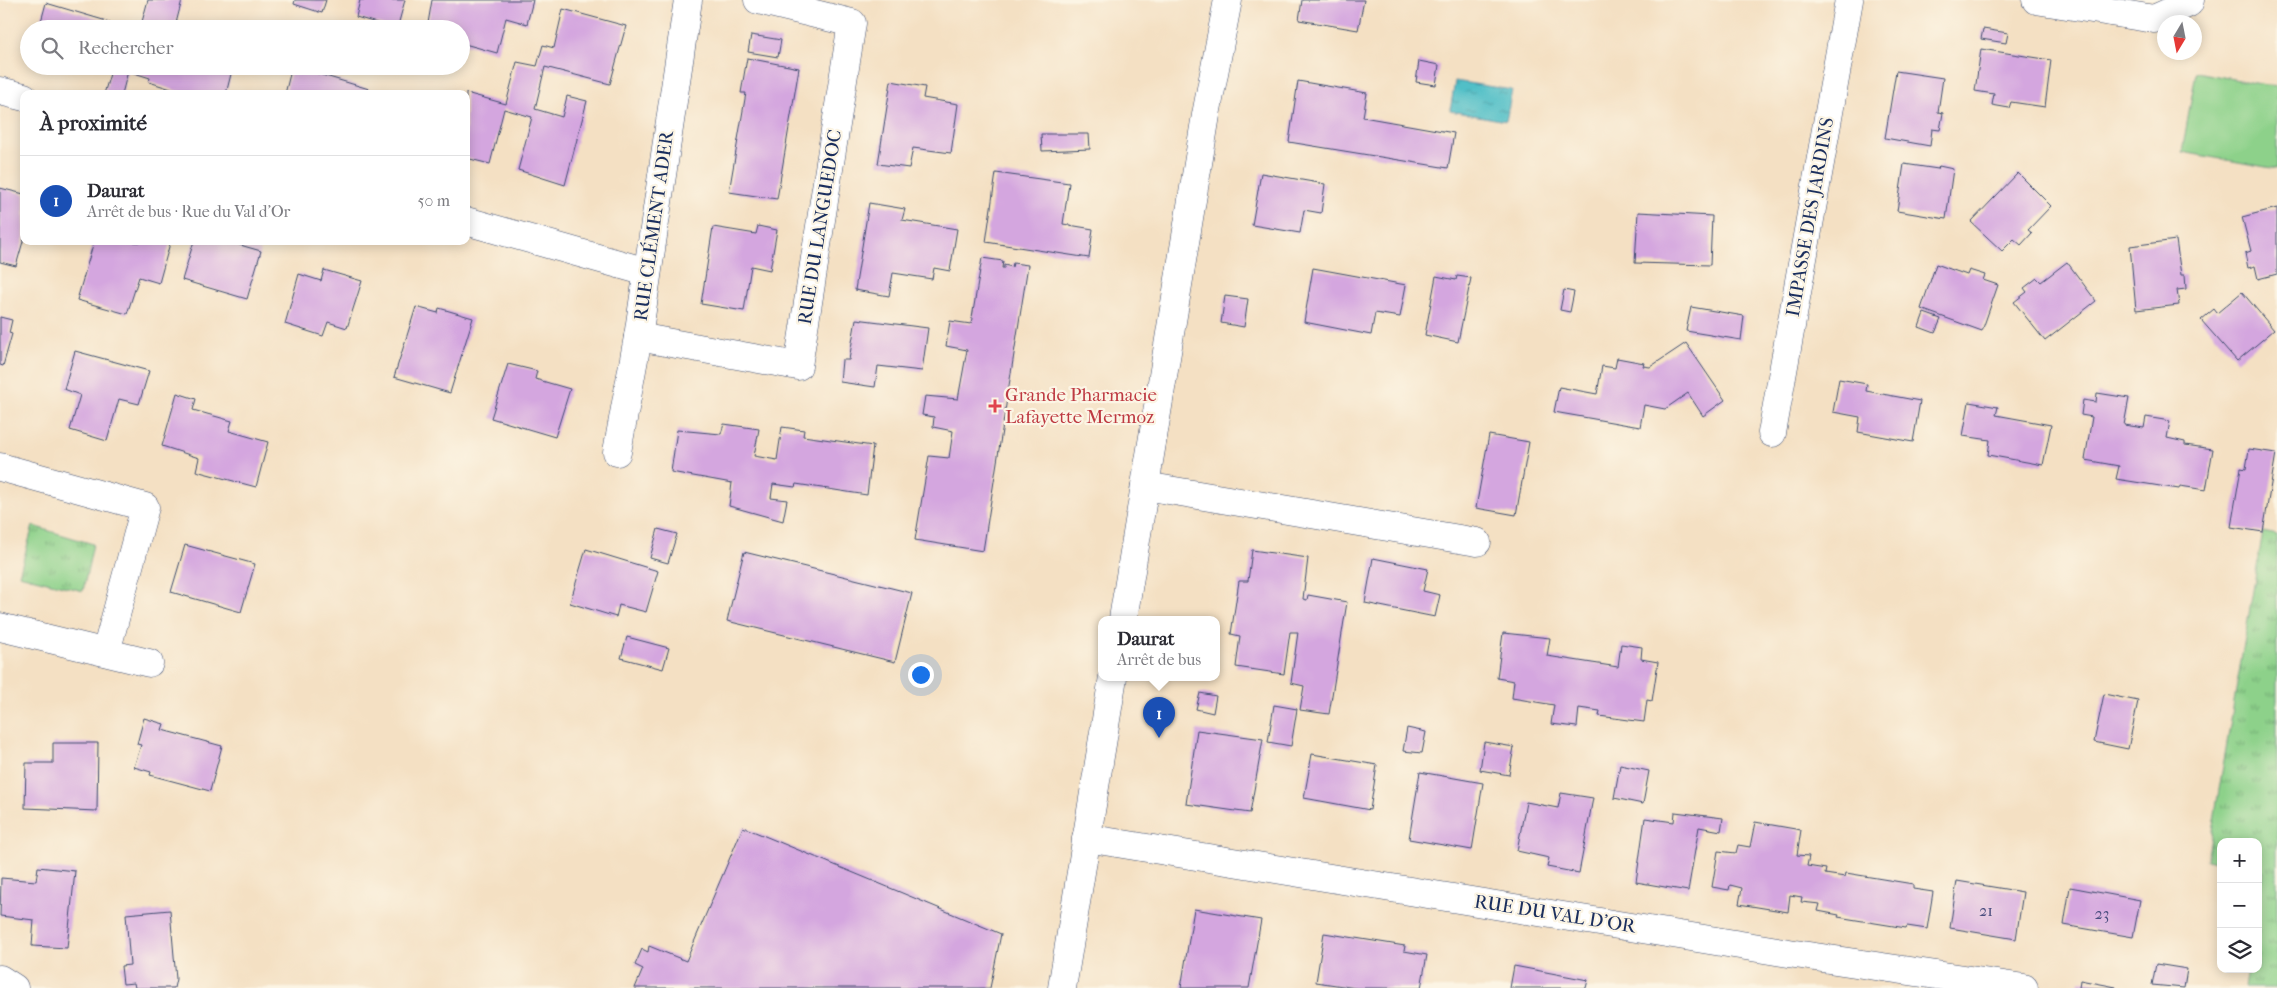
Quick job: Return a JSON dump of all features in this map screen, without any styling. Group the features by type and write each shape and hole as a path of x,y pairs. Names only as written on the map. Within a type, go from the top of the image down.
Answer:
{"street":[{"name":"RUE CLÉMENT ADER","path":"617,452 638,337 688,0"},
{"name":"RUE DU LANGUEDOC","path":"638,337 798,366 852,23 758,0"},
{"path":"1123,616 1206,115 1228,0"},
{"name":"IMPASSE DES JARDINS","path":"1772,433 1849,0"},
{"path":"2036,0 2154,19 2189,3 2190,0"},
{"path":"0,91 20,96"},
{"path":"470,222 647,272"},
{"path":"0,467 144,506 106,652"},
{"path":"1145,486 1477,542"},
{"path":"0,627 148,663"},
{"path":"1062,988 1112,681"},
{"name":"RUE DU VAL D'OR","path":"1086,838 1795,954 2024,988"},
{"path":"0,979 14,988"}],"green space":[{"path":"2196,72 2277,87 2277,169 2182,152"},
{"path":"33,526 93,544 83,591 19,575"},
{"path":"2263,532 2277,535 2277,988 2244,988 2246,973 2262,973 2262,883 2264,872 2262,871 2262,838 2217,838 2217,862 2207,860"}],"water":[{"path":"1455,81 1512,90 1506,121 1450,111"}],"building":[{"path":"148,0 182,0 177,20 142,20"},
{"path":"295,0 326,0 322,13 294,4"},
{"path":"360,0 405,0 399,20 366,20 356,17"},
{"path":"432,0 533,0 527,24 506,18 497,53 470,46 470,20 429,20"},
{"path":"1302,0 1364,0 1358,30 1299,20"},
{"path":"46,3 103,20 41,20"},
{"path":"563,9 626,26 610,84 545,67 535,109 562,117 567,96 587,101 565,185 518,170 532,117 504,109 490,164 470,159 470,94 506,104 517,62 537,66 543,45 554,48"},
{"path":"1983,29 2008,33 2006,43 1981,39"},
{"path":"751,35 781,40 778,57 748,52"},
{"path":"1981,49 2051,60 2045,107 2011,102 2009,108 1992,105 1994,94 1975,91"},
{"path":"747,58 799,68 777,199 729,192 746,93 741,93"},
{"path":"1419,61 1439,65 1436,85 1416,82"},
{"path":"1896,71 1943,78 1938,112 1943,113 1940,130 1932,129 1930,146 1885,138"},
{"path":"110,75 127,75 123,90 105,90"},
{"path":"141,75 231,75 227,90 174,90 149,82 150,78"},
{"path":"290,75 322,75 369,89 369,90 286,90"},
{"path":"891,81 925,87 923,98 958,104 951,153 913,148 909,168 878,164"},
{"path":"1298,81 1367,93 1363,117 1454,133 1448,168 1289,142"},
{"path":"1041,134 1089,134 1090,149 1042,151"},
{"path":"1904,164 1938,169 1939,166 1953,169 1946,219 1897,211"},
{"path":"996,173 1069,183 1063,224 1093,229 1089,258 986,242"},
{"path":"1261,173 1325,184 1321,213 1304,210 1300,233 1252,225"},
{"path":"2018,173 2051,206 2028,230 2032,233 2021,245 2014,239 2002,251 1971,222"},
{"path":"0,188 20,193 20,245 22,245 16,266 0,262"},
{"path":"869,203 905,209 902,220 957,229 950,271 934,268 932,279 893,273 889,296 855,290"},
{"path":"2277,208 2277,274 2258,279 2255,266 2248,268 2245,253 2251,251 2242,217"},
{"path":"1638,212 1712,216 1710,265 1635,263"},
{"path":"758,226 777,230 770,270 751,266 744,311 701,304 713,227 756,234"},
{"path":"2176,240 2181,275 2185,275 2186,289 2177,290 2179,305 2136,310 2130,246"},
{"path":"93,245 169,245 159,283 139,277 127,314 77,300"},
{"path":"193,245 240,245 261,251 247,299 182,280"},
{"path":"982,258 1003,261 1002,268 1004,268 1004,265 1012,267 1013,263 1028,265 983,551 915,540 929,456 949,458 953,431 933,427 934,417 922,415 925,396 958,399 967,350 946,346 950,321 971,324"},
{"path":"2067,262 2096,301 2045,341 2014,302 2027,292 2024,288 2037,278 2041,282"},
{"path":"1936,264 1967,275 1969,270 1985,275 1983,280 1998,285 1982,331 1921,309"},
{"path":"1313,268 1406,285 1400,317 1375,313 1371,335 1304,322"},
{"path":"324,270 362,281 347,328 328,322 323,336 285,324 299,274 321,281"},
{"path":"1436,276 1456,280 1457,276 1471,278 1458,342 1425,335"},
{"path":"1564,290 1574,292 1570,312 1560,310"},
{"path":"2242,292 2274,330 2237,361 2201,320 2214,309 2217,313"},
{"path":"1225,296 1248,299 1244,327 1221,323"},
{"path":"416,307 438,313 439,308 473,318 450,393 394,377"},
{"path":"1691,307 1744,316 1741,340 1686,331"},
{"path":"1924,313 1941,319 1935,333 1919,327"},
{"path":"0,317 12,320 9,333 12,334 3,366 0,365"},
{"path":"856,319 928,328 922,371 878,366 875,387 840,382 842,360 849,360"},
{"path":"1686,343 1725,400 1703,416 1688,393 1665,409 1644,405 1640,427 1554,412 1559,387 1597,394 1602,366 1615,368 1617,358 1644,363 1643,366 1650,367"},
{"path":"75,351 149,371 139,404 119,399 107,441 70,430 80,395 64,389"},
{"path":"508,364 537,371 535,379 570,389 555,437 491,418"},
{"path":"1839,379 1867,384 1866,391 1920,401 1913,442 1858,432 1860,417 1833,412"},
{"path":"177,393 196,399 193,410 232,421 229,431 268,442 256,487 196,471 199,458 162,446"},
{"path":"2097,393 2129,398 2124,425 2144,428 2146,417 2170,421 2167,438 2185,442 2185,445 2213,449 2206,490 2180,486 2179,489 2116,479 2119,466 2085,460 2092,417 2081,415 2083,400 2096,402"},
{"path":"1969,402 1998,407 1996,415 2051,425 2043,465 1988,455 1990,440 1963,436"},
{"path":"724,424 759,429 754,456 777,460 782,427 804,430 803,436 873,446 867,495 796,484 795,487 773,484 771,498 787,500 783,521 729,506 732,483 671,472 677,430 721,434"},
{"path":"1489,435 1529,442 1516,515 1476,508"},
{"path":"2249,449 2276,453 2263,532 2231,527 2241,468 2246,469"},
{"path":"658,529 677,534 668,563 650,558"},
{"path":"185,545 255,564 241,612 171,592"},
{"path":"586,549 658,571 646,612 619,605 616,617 570,603"},
{"path":"1252,550 1308,558 1303,599 1307,600 1308,595 1347,602 1329,714 1300,710 1304,686 1291,683 1298,632 1290,632 1284,674 1236,667 1240,636 1231,634 1239,581 1248,581"},
{"path":"744,552 912,593 895,662 727,621"},
{"path":"1373,558 1428,569 1423,591 1440,595 1435,617 1365,603"},
{"path":"1503,633 1550,638 1547,656 1618,667 1621,644 1642,647 1641,659 1658,662 1652,701 1647,700 1644,722 1599,716 1600,711 1579,708 1577,727 1551,724 1554,705 1512,698 1514,681 1497,678"},
{"path":"627,637 669,648 663,669 621,658"},
{"path":"1200,693 1216,696 1213,713 1196,709"},
{"path":"2104,694 2138,701 2128,749 2094,742"},
{"path":"1274,705 1297,709 1291,746 1268,742"},
{"path":"144,718 164,724 162,730 222,746 210,791 150,775 151,772 134,767 141,745 137,744"},
{"path":"1407,728 1426,732 1422,753 1403,751"},
{"path":"1197,730 1263,739 1250,813 1186,804"},
{"path":"1484,742 1514,747 1509,775 1480,770"},
{"path":"53,743 98,743 97,811 25,808 26,763 53,763"},
{"path":"1312,754 1377,765 1370,810 1304,798"},
{"path":"1620,765 1649,771 1643,804 1614,798"},
{"path":"1420,772 1483,783 1472,850 1409,839"},
{"path":"1561,793 1593,798 1579,873 1547,867 1549,858 1517,851 1526,802 1558,808"},
{"path":"1675,812 1723,818 1721,831 1699,827 1688,891 1636,882 1645,818 1674,822"},
{"path":"1755,822 1801,830 1797,855 1809,856 1807,866 1826,869 1825,874 1845,877 1846,873 1913,884 1913,889 1933,892 1927,929 1907,926 1906,928 1838,917 1839,915 1818,911 1820,904 1801,902 1802,897 1790,895 1788,912 1739,904 1742,888 1730,885 1729,890 1712,887 1718,851 1736,853 1738,845 1750,847"},
{"path":"743,827 1001,934 990,988 635,988 643,969 635,965 642,949 648,952 649,946 686,961"},
{"path":"38,867 75,871 67,948 32,946 34,920 0,916 1,878 36,881"},
{"path":"1957,881 2023,892 2016,939 1950,928"},
{"path":"2070,887 2140,900 2133,937 2064,925"},
{"path":"1194,909 1261,920 1249,988 1181,988"},
{"path":"170,910 176,979 174,988 135,988 134,983 123,984 121,966 130,965 126,914"},
{"path":"1324,933 1405,946 1404,951 1427,955 1421,988 1356,988 1316,982"},
{"path":"2156,964 2187,969 2184,988 2152,985"},
{"path":"1514,966 1588,980 1586,988 1510,988"},
{"path":"2080,980 2116,987 2116,988 2079,988"}],"place":[{"name":"Grande Pharmacie Lafayette Mermoz","path":"995,406"},
{"name":"Daurat","path":"1159,738"}]}
